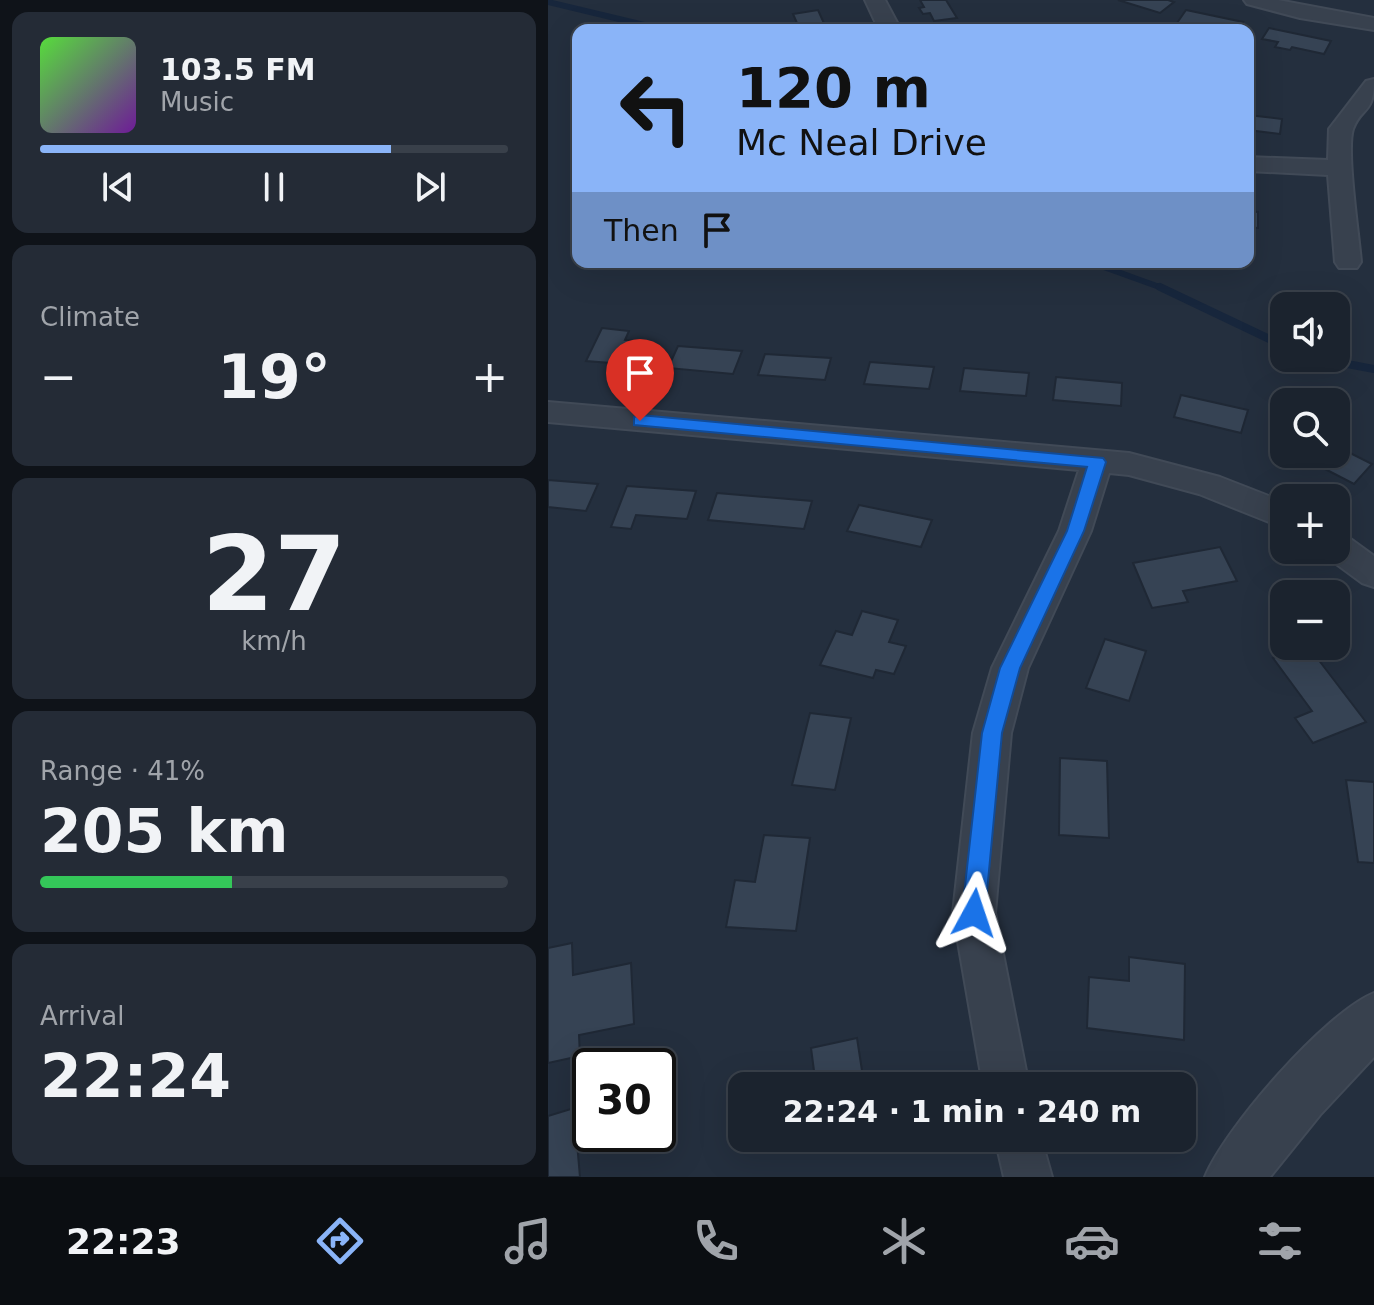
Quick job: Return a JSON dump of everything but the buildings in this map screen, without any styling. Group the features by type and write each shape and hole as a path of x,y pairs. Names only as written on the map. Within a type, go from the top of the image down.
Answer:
{"street":[{"path":"875,0 887,24"},
{"path":"1254,0 1300,12 1374,24"},
{"path":"1348,262 1340,168 1343,123 1374,86"},
{"path":"1254,164 1340,168"},
{"path":"548,412 1129,464 1197,481 1270,508"},
{"path":"1003,1072 974,913 992,733 1010,668 1075,531 1097,462"},
{"path":"1350,556 1374,574"},
{"path":"1234,1177 1328,1062 1374,1020"},
{"path":"1022,1152 1028,1177"}],"waterway":[{"path":"548,2 640,24"},
{"path":"1107,268 1162,288"},
{"path":"1162,288 1270,339"},
{"path":"1350,364 1374,369"}],"route":[{"path":"640,421 1097,462 1075,531 1010,668 992,733 974,913"}]}
